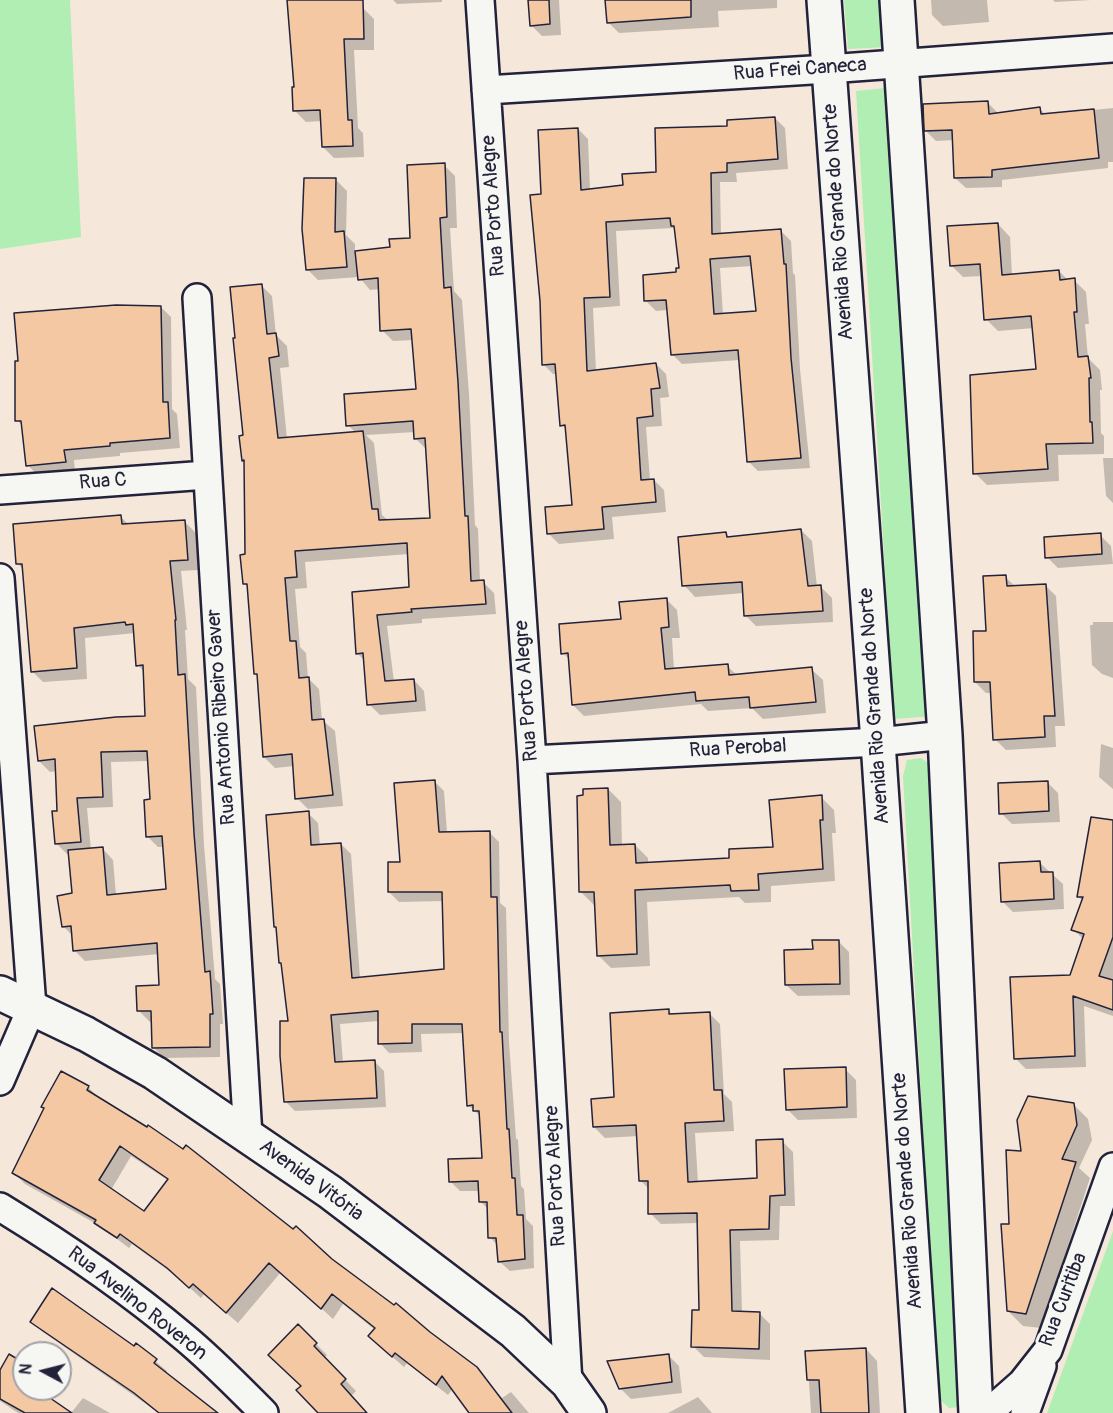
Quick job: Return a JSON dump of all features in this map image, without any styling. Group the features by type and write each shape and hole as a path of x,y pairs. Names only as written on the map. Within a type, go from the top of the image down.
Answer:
{"main road":[{"name":"Avenida Rio Grande do Norte","path":"824,0 878,742 923,1413"},
{"path":"897,0 945,735 976,1413"},
{"name":"Avenida Vitória","path":"0,993 86,1034 155,1073 330,1192 513,1331 568,1383 589,1413"}],"street":[{"name":"Rua Porto Alegre","path":"480,0 532,760 568,1383"},
{"name":"Rua Frei Caneca","path":"486,90 828,69 1113,48"},
{"name":"Rua Antonio Ribeiro Gaver","path":"197,298 248,1136"},
{"name":"Rua C","path":"0,490 207,475"},
{"path":"0,578 32,1007 0,1081"},
{"name":"Rua Perobal","path":"532,760 878,742 945,735"},
{"name":"Rua Curitiba","path":"985,1413 998,1405 1022,1383 1048,1350 1113,1167"},
{"name":"Rua Avelino Roveron","path":"0,1207 50,1237 129,1293 185,1338 264,1413"},
{"path":"1025,1413 1048,1350"}],"green space":[{"path":"0,0 70,0 81,237 0,249"},
{"path":"844,0 885,0 889,47 848,49"},
{"path":"885,88 935,716 894,719 856,91"},
{"path":"921,758 935,767 960,1407 949,1408 938,1398 903,776 907,760"},
{"path":"1113,1231 1113,1413 1047,1413"}],"building":[{"path":"287,0 363,0 364,39 344,39 348,120 352,120 353,146 322,147 320,110 293,111 292,87 294,87"},
{"path":"528,0 549,0 550,24 530,26"},
{"path":"605,0 691,0 691,17 607,23"},
{"path":"988,101 989,114 1040,107 1041,114 1094,109 1099,158 992,170 992,177 954,178 952,130 924,131 923,104"},
{"path":"775,117 778,159 727,163 727,172 711,173 712,234 781,229 784,264 786,264 791,358 801,458 747,462 738,350 671,355 666,300 644,301 643,275 676,272 676,268 679,268 674,226 671,226 670,218 606,222 610,297 584,298 587,371 656,363 660,388 651,389 653,416 637,418 641,480 654,479 656,502 602,507 604,529 547,534 545,507 572,505 565,425 560,426 555,364 542,365 540,301 530,195 541,194 538,130 578,128 581,190 623,185 622,174 656,172 655,128 727,126 727,120","holes":["750,256 756,311 714,314 710,259"]},
{"path":"445,163 447,217 440,218 444,288 451,287 471,581 484,580 486,604 411,609 412,612 377,615 385,681 414,679 416,701 367,705 363,653 356,654 352,592 409,587 407,543 295,551 297,577 285,578 290,641 296,641 299,678 309,677 312,720 324,719 333,795 295,799 292,754 263,757 247,584 243,584 240,555 245,554 244,460 242,461 239,436 243,435 230,287 262,284 267,334 276,333 279,356 269,358 278,438 363,431 372,509 378,509 379,520 430,518 425,438 414,439 413,421 346,426 344,394 416,389 411,329 380,331 378,278 358,280 355,251 390,247 389,239 410,238 407,165"},
{"path":"304,178 336,178 335,232 344,231 347,267 306,270 302,229"},
{"path":"998,223 1002,275 1059,270 1060,280 1075,278 1077,312 1074,312 1078,357 1088,356 1093,443 1046,444 1048,469 973,474 970,375 1036,369 1031,316 984,320 980,264 950,266 947,226"},
{"path":"116,305 161,306 163,402 168,402 170,438 64,450 66,462 26,466 21,421 15,421 15,361 18,361 14,313"},
{"path":"121,515 122,524 185,520 188,560 170,561 176,620 178,675 185,674 205,972 210,971 213,1014 210,1014 210,1047 152,1048 151,1011 137,1011 136,986 159,985 157,943 73,951 71,926 62,927 57,896 72,893 68,850 103,847 107,895 166,889 162,836 146,837 144,800 150,799 147,751 101,752 103,797 77,798 81,842 55,844 52,811 57,811 55,759 38,761 34,726 145,716 143,665 136,666 133,624 126,625 125,622 74,628 77,668 31,672 22,564 16,564 13,524"},
{"path":"801,529 808,586 821,585 823,611 744,616 742,582 682,586 678,537 726,532 727,537"},
{"path":"1101,533 1102,554 1045,558 1044,537"},
{"path":"1006,575 1007,586 1046,584 1055,716 1044,716 1045,737 993,740 990,682 974,682 973,631 986,631 983,576"},
{"path":"667,598 669,627 661,628 665,669 728,664 729,675 812,667 816,702 750,708 749,697 696,701 695,692 572,705 568,653 561,654 559,624 621,619 619,602"},
{"path":"435,780 439,832 490,831 491,897 497,897 500,1032 502,1032 507,1129 509,1129 512,1178 515,1178 517,1215 523,1215 525,1259 498,1262 496,1238 488,1238 487,1202 479,1202 478,1181 449,1182 448,1159 482,1158 479,1111 473,1111 473,1105 467,1106 462,1024 412,1024 412,1043 378,1044 378,1011 331,1015 335,1062 375,1060 377,1098 284,1102 280,1021 288,1021 276,927 274,927 266,815 309,811 311,845 341,843 352,978 444,969 442,892 388,892 388,862 400,862 394,783"},
{"path":"1048,781 1049,811 999,814 998,783"},
{"path":"608,788 610,845 635,844 636,863 729,858 729,849 773,847 769,800 822,795 823,820 820,820 823,869 758,874 759,890 731,891 730,885 635,890 637,954 597,956 594,892 579,892 577,796 583,795 583,789"},
{"path":"1091,817 1113,820 1113,937 1099,976 1113,980 1113,1010 1073,996 1075,1056 1014,1059 1010,977 1070,975 1084,934 1071,930 1083,897 1077,897"},
{"path":"1040,861 1041,872 1053,872 1054,899 1001,902 999,863"},
{"path":"812,940 839,940 840,984 785,985 784,950 813,949"},
{"path":"669,1009 669,1014 710,1012 714,1090 722,1090 724,1121 685,1123 688,1182 757,1178 756,1140 783,1139 785,1195 770,1196 769,1229 730,1230 732,1311 760,1312 759,1349 691,1347 692,1310 699,1310 697,1213 648,1214 648,1181 639,1181 636,1125 593,1127 591,1099 614,1097 610,1013"},
{"path":"846,1067 847,1107 786,1110 784,1069"},
{"path":"61,1071 89,1086 87,1090 147,1127 148,1125 183,1149 186,1145 293,1229 296,1226 332,1259 394,1305 396,1303 477,1367 512,1413 469,1413 442,1376 436,1385 395,1353 392,1357 368,1336 375,1328 332,1294 321,1309 269,1263 226,1313 193,1284 189,1288 167,1268 120,1234 117,1238 94,1223 96,1220 12,1173 44,1108 41,1107","holes":["120,1146 168,1179 144,1211 99,1180"]},
{"path":"1028,1096 1074,1103 1077,1125 1062,1159 1076,1162 1026,1314 1007,1311 1001,1224 1009,1224 1006,1150 1021,1151 1017,1120"},
{"path":"52,1288 134,1346 136,1343 157,1359 154,1363 218,1413 159,1413 72,1351 72,1341 58,1341 30,1322"},
{"path":"298,1324 317,1343 314,1346 346,1379 341,1384 367,1413 318,1413 296,1390 301,1386 268,1355"},
{"path":"866,1348 869,1413 821,1413 819,1380 807,1380 805,1351"},
{"path":"9,1354 12,1356 12,1401 54,1401 72,1413 25,1413 0,1399 0,1370"},
{"path":"669,1354 672,1382 619,1389 607,1361"}]}
